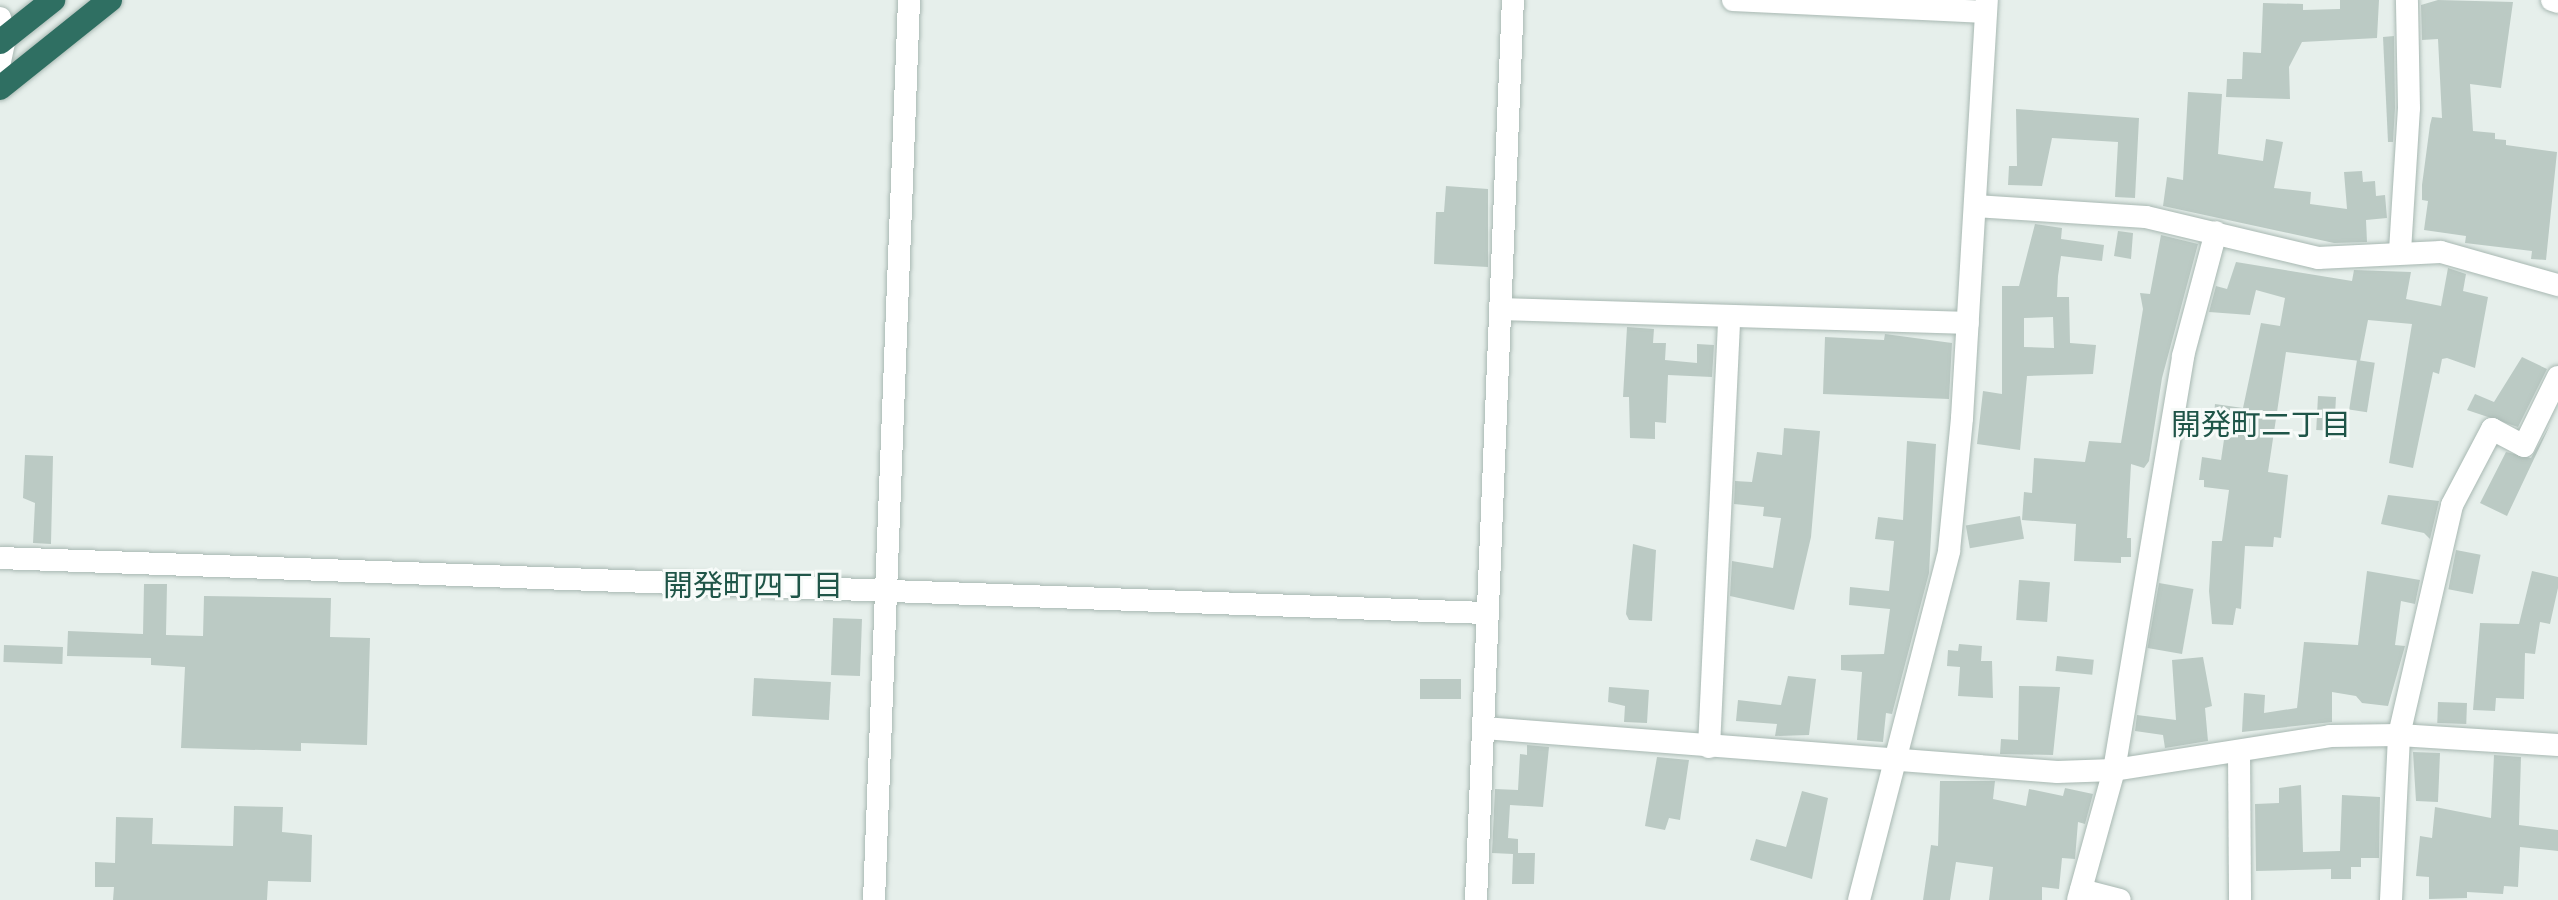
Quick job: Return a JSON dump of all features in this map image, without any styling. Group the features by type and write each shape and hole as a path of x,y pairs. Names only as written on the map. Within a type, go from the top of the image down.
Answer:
{"highway":[{"path":"1,40 53,0"},
{"path":"0,88 110,0"}],"street":[{"path":"874,900 909,0"},
{"path":"1476,900 1513,0"},
{"path":"1733,0 1986,6 1968,323 1949,551 1859,900"},
{"path":"2400,251 2409,108 2407,0"},
{"path":"2552,0 2558,2"},
{"path":"1975,206 2146,217 2318,258 2400,251 2441,252 2558,285"},
{"path":"2120,900 2079,895 2114,770 2183,356 2216,232"},
{"path":"1502,309 1968,323"},
{"path":"1709,747 1729,317"},
{"path":"2391,900 2399,735 2452,505 2492,429 2524,446 2558,377"},
{"path":"0,558 1486,613"},
{"path":"1484,728 1895,763 2057,772 2114,770 2330,736 2399,735 2558,745"},
{"path":"2239,752 2240,900"}],"building":[{"path":"2340,0 2379,0 2377,38 2302,42 2289,67 2290,99 2226,97 2227,79 2242,79 2243,52 2261,53 2263,3 2303,4 2303,10 2340,9"},
{"path":"2438,0 2513,2 2501,88 2470,84 2473,131 2495,133 2495,139 2506,140 2506,145 2557,152 2546,260 2531,259 2532,251 2465,243 2466,236 2424,230 2428,201 2422,200 2422,185 2430,125 2432,117 2442,118 2438,39 2422,40 2421,5"},
{"path":"2394,36 2395,108 2393,142 2388,142 2383,37"},
{"path":"2188,92 2222,94 2218,154 2263,161 2266,139 2283,142 2274,188 2311,192 2310,204 2347,209 2344,172 2362,171 2363,182 2375,181 2376,196 2385,195 2387,218 2366,220 2367,242 2334,243 2163,206 2167,177 2183,180"},
{"path":"2016,109 2139,118 2135,198 2115,197 2118,142 2052,138 2042,186 2008,185 2009,166 2017,166"},
{"path":"1446,186 1488,189 1488,267 1434,264 1436,212 1444,212"},
{"path":"2035,224 2062,228 2061,239 2104,245 2102,261 2061,256 2058,276 2057,297 2069,297 2070,343 2096,345 2093,374 2027,376 2020,450 1977,444 1983,391 2002,394 2002,286 2019,286","holes":["2053,317 2054,348 2024,347 2024,318"]},
{"path":"2118,231 2133,233 2131,259 2114,256"},
{"path":"2161,235 2198,244 2162,378 2149,461 2144,468 2131,464 2127,538 2131,538 2131,557 2121,557 2121,563 2074,561 2076,524 2022,520 2024,492 2032,493 2034,458 2085,462 2089,441 2121,443 2143,309 2140,293 2150,294"},
{"path":"2236,262 2352,281 2354,270 2411,272 2406,299 2441,306 2448,268 2466,274 2463,291 2488,297 2475,368 2447,358 2442,359 2439,374 2433,372 2413,468 2389,463 2412,324 2368,320 2360,361 2286,352 2268,472 2288,475 2281,538 2274,537 2273,547 2245,546 2241,609 2236,608 2233,625 2212,624 2209,591 2212,541 2222,541 2229,490 2204,487 2204,480 2199,480 2202,457 2221,460 2226,426 2213,424 2215,404 2243,408 2261,323 2280,326 2285,298 2256,290 2250,315 2209,312 2216,286 2227,289"},
{"path":"1627,327 1654,329 1653,343 1666,343 1665,360 1697,363 1697,344 1714,345 1712,377 1668,375 1666,423 1655,422 1655,439 1630,438 1629,397 1623,397"},
{"path":"1885,334 1952,343 1949,399 1823,394 1825,337 1884,340"},
{"path":"2522,357 2547,369 2518,427 2467,410 2475,394 2494,402"},
{"path":"2357,360 2375,363 2367,412 2349,409"},
{"path":"2318,396 2336,397 2334,431 2316,430"},
{"path":"2550,425 2507,516 2480,503 2506,452 2531,458"},
{"path":"1784,428 1820,431 1811,537 1794,610 1730,596 1732,561 1773,568 1781,518 1763,516 1764,507 1734,504 1735,481 1752,482 1757,452 1782,455"},
{"path":"1907,441 1936,444 1929,573 1892,714 1886,713 1883,742 1857,740 1862,672 1841,670 1841,655 1884,654 1890,609 1849,605 1850,587 1889,591 1894,541 1875,539 1878,517 1903,520"},
{"path":"25,455 53,456 51,544 33,543 35,503 23,498"},
{"path":"2388,495 2439,501 2430,539 2424,533 2381,524"},
{"path":"2020,516 2024,539 1970,548 1966,526"},
{"path":"1633,544 1656,550 1652,621 1629,620 1626,614"},
{"path":"2456,550 2481,555 2473,594 2448,589"},
{"path":"2367,571 2420,580 2415,604 2401,601 2395,645 2405,646 2388,706 2362,703 2356,696 2332,692 2332,722 2242,732 2244,693 2265,695 2264,713 2297,708 2304,642 2358,645"},
{"path":"2532,571 2558,577 2558,588 2550,624 2540,622 2535,654 2525,653 2524,699 2496,698 2495,711 2473,710 2480,623 2519,624"},
{"path":"2019,580 2050,582 2047,622 2016,620"},
{"path":"2159,583 2193,589 2182,654 2148,648"},
{"path":"144,584 167,584 166,635 203,636 204,596 331,598 330,637 370,638 367,745 301,743 301,751 181,748 185,667 151,665 151,658 67,656 68,631 143,634"},
{"path":"833,618 862,619 860,676 831,675"},
{"path":"1959,644 1982,646 1981,661 1992,661 1993,698 1958,696 1960,667 1947,666 1948,650 1958,651"},
{"path":"4,645 63,647 62,664 3,662"},
{"path":"2057,656 2094,660 2092,675 2055,671"},
{"path":"2203,657 2212,706 2205,708 2208,741 2165,748 2163,735 2135,731 2137,715 2176,720 2172,660"},
{"path":"1788,676 1816,679 1809,735 1775,736 1777,724 1736,721 1738,700 1781,705"},
{"path":"754,678 831,682 829,720 752,716"},
{"path":"1420,679 1461,679 1461,699 1420,699"},
{"path":"2019,686 2060,687 2053,755 2000,754 2001,739 2018,740"},
{"path":"1609,687 1649,690 1647,723 1624,722 1625,706 1608,702"},
{"path":"2438,702 2467,703 2466,724 2437,723"},
{"path":"1527,745 1549,747 1543,807 1510,805 1508,838 1518,839 1518,853 1535,853 1534,884 1512,884 1513,854 1492,853 1495,789 1518,790 1520,754 1527,755"},
{"path":"2413,752 2440,753 2438,802 2416,801"},
{"path":"2494,755 2521,757 2519,825 2558,830 2558,851 2520,847 2518,887 2504,886 2503,894 2467,892 2467,898 2429,899 2429,877 2416,876 2420,836 2432,838 2435,807 2491,818"},
{"path":"1657,757 1689,760 1680,820 1669,818 1665,830 1645,826"},
{"path":"1940,781 1995,781 1993,799 2026,806 2029,789 2063,796 2065,788 2093,794 2085,824 2078,822 2075,859 2062,858 2059,889 2042,887 2042,900 1989,900 1993,867 1956,862 1950,900 1923,900 1931,845 1938,846"},
{"path":"2301,785 2303,852 2340,851 2342,795 2380,797 2379,858 2361,858 2361,867 2351,867 2351,879 2331,879 2331,869 2256,871 2255,804 2279,803 2279,788"},
{"path":"1802,791 1828,798 1812,879 1750,860 1756,839 1786,847"},
{"path":"234,806 283,807 282,832 312,835 311,882 268,881 267,900 113,900 114,887 95,887 95,862 115,863 116,817 153,818 152,844 233,846"}],"district":[{"name":"開発町二丁目","path":"2261,425"},
{"name":"開発町四丁目","path":"753,586"}]}
